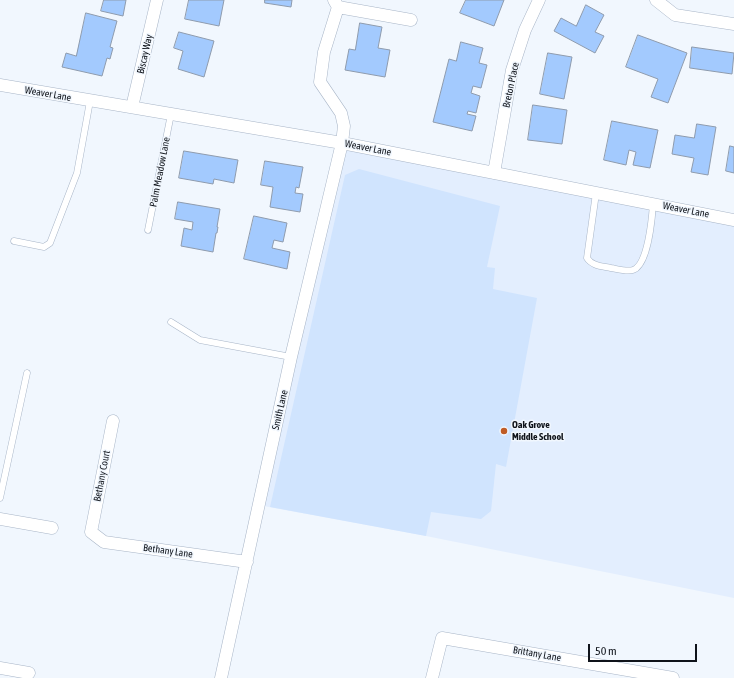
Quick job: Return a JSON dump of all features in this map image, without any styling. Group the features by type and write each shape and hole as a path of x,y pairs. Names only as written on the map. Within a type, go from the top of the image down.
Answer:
{"street":[{"name":"Biscay Way","path":"132,108 157,0"},
{"name":"Breton Place","path":"494,173 512,70 525,30 539,0"},
{"path":"656,0 675,15 734,24"},
{"path":"336,4 411,20"},
{"name":"Smith Lane","path":"221,678 260,498 342,143 344,126 341,113 320,82 324,52 336,4"},
{"name":"Weaver Lane","path":"0,85 342,143 734,220"},
{"name":"Bethany Court","path":"92,532 113,421"},
{"path":"0,520 52,528"},
{"name":"Bethany Lane","path":"92,532 104,542 247,562"},
{"name":"Brittany Lane","path":"432,678 442,638 673,678"},
{"path":"0,668 29,673"}],"lane":[{"path":"14,241 44,247 50,243 77,172 90,101"},
{"name":"Palm Meadow Lane","path":"148,230 171,114"},
{"path":"596,193 587,258 595,265 626,270 633,270 637,267 647,247 653,204"},
{"path":"171,322 200,340 292,357"},
{"path":"0,498 28,373"}],"shaded area":[{"name":"Oak Grove Middle School","path":"342,143 734,220 734,598 426,536 258,505"},
{"path":"359,169 500,206 487,267 495,268 493,289 537,298 506,467 496,464 491,511 481,519 431,512 426,536 270,507 345,175"}],"building":[{"path":"104,0 126,0 123,16 101,11"},
{"path":"189,0 224,0 219,26 185,19"},
{"path":"265,0 292,0 291,7 265,3"},
{"path":"466,0 504,0 494,26 460,13"},
{"path":"586,5 604,15 595,32 604,36 595,53 554,31 561,18 576,26"},
{"path":"86,13 117,21 110,47 113,48 110,59 107,58 102,76 62,67 66,53 76,56"},
{"path":"360,23 382,27 378,48 390,50 385,77 345,70 349,49 355,50"},
{"path":"179,32 214,41 204,77 178,69 183,51 174,48"},
{"path":"638,35 687,53 668,103 651,97 658,79 626,67"},
{"path":"461,42 483,48 479,63 487,65 481,88 473,86 471,93 480,96 476,113 468,111 467,114 476,116 472,131 433,122 449,59 456,61"},
{"path":"692,47 734,53 732,74 690,68"},
{"path":"548,53 572,57 564,99 540,94"},
{"path":"533,105 567,110 562,144 528,140"},
{"path":"612,121 658,130 650,168 633,165 636,152 629,150 626,165 604,160"},
{"path":"697,124 716,127 708,175 691,172 694,158 672,154 675,135 694,138"},
{"path":"730,146 734,147 734,173 726,171"},
{"path":"184,151 238,160 234,183 214,179 213,184 179,178"},
{"path":"265,161 303,167 299,188 296,187 295,193 303,194 300,212 270,207 273,187 261,185"},
{"path":"178,202 220,209 213,252 181,246 184,228 192,230 193,222 175,219"},
{"path":"254,216 287,223 283,242 274,240 272,248 290,252 287,269 244,259"}],"place":[{"name":"Oak Grove Middle School","path":"504,431"}]}
